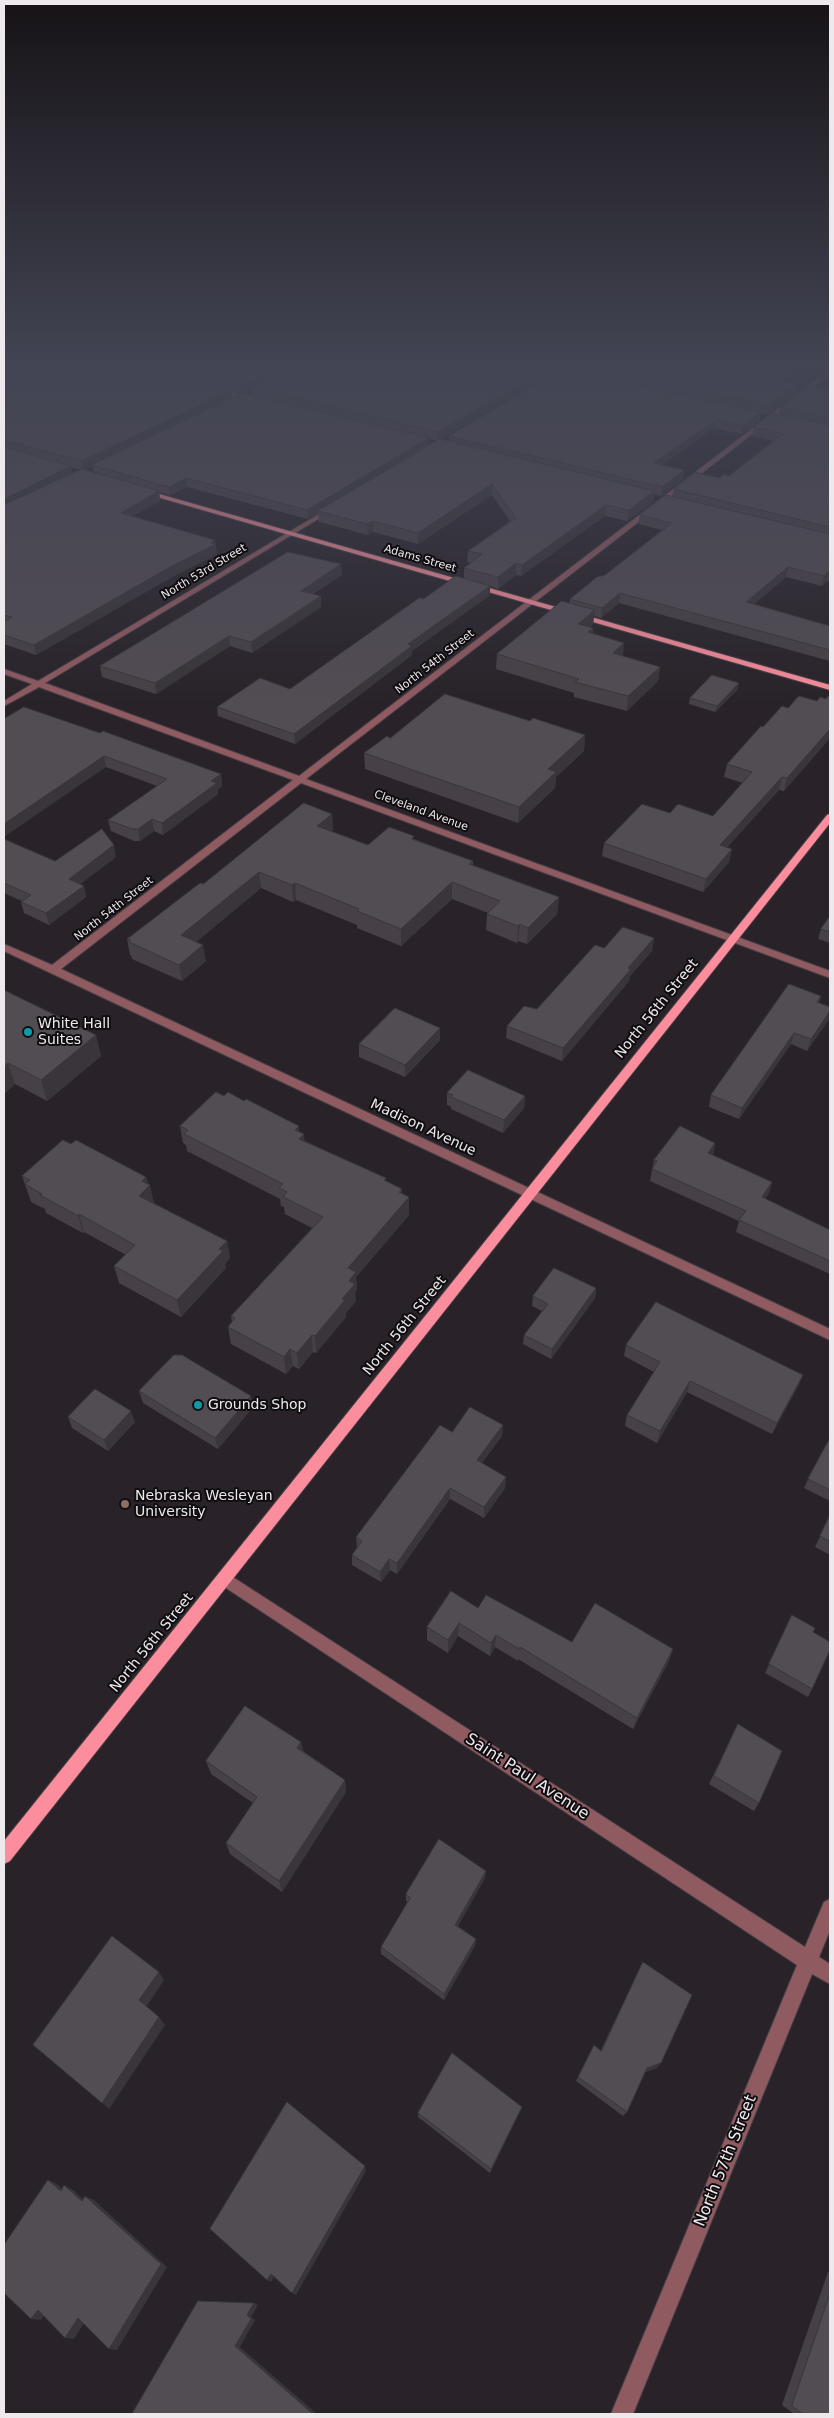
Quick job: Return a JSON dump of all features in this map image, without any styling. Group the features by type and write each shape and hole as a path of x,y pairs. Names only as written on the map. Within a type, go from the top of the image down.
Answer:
{"main road":[{"name":"Adams Street","path":"135,489 830,688"},
{"name":"North 56th Street","path":"4,1855 830,817"}],"street":[{"name":"North 54th Street","path":"53,970 692,481"},
{"path":"651,497 667,501"},
{"name":"North 53rd Street","path":"4,704 338,505"},
{"name":"Cleveland Avenue","path":"4,671 830,975"},
{"name":"Madison Avenue","path":"4,947 830,1335"},
{"name":"Saint Paul Avenue","path":"224,1579 830,1975"},
{"name":"North 57th Street","path":"622,2414 830,1908"}],"building":[{"path":"4,481 41,481 4,499"},
{"path":"56,481 123,481 159,491 121,513 215,540 211,543 216,544 170,567 34,645 4,635 4,622 12,617 4,615 4,505"},
{"path":"147,481 181,481 169,487"},
{"path":"197,481 356,481 307,510"},
{"path":"369,481 612,481 654,491 629,510 606,505 522,565 516,563 498,577 464,568 482,554 468,551 516,518 492,484 418,533 373,521 367,524 318,511"},
{"path":"636,481 670,481 662,487"},
{"path":"684,481 830,481 830,527 674,489"},
{"path":"666,495 830,534 830,572 824,576 788,567 746,602 830,626 830,650 620,593 602,608 570,599 597,577 605,575 672,523 640,515"},
{"path":"288,552 341,564 301,591 321,596 251,642 229,636 155,683 100,666"},
{"path":"456,576 490,586 408,644 412,646 294,734 217,707 260,678 290,689 419,598 423,599"},
{"path":"562,601 595,610 578,624 593,628 588,632 624,643 613,653 660,667 628,696 575,682 579,679 497,654"},
{"path":"712,675 739,683 717,706 690,698"},
{"path":"445,694 530,721 533,718 585,735 548,769 556,772 519,807 364,753 387,736 390,738"},
{"path":"799,696 817,701 820,697 826,699 828,696 830,697 830,729 787,778 782,777 720,845 732,849 706,879 604,843 642,804 670,813 678,804 713,816 752,772 727,764 782,706 788,708"},
{"path":"24,707 100,733 103,731 221,774 211,781 217,783 162,823 152,819 138,829 132,829 108,820 167,779 104,756 4,824 4,719"},
{"path":"304,803 332,814 317,826 368,845 389,827 414,836 412,839 473,861 469,864 559,897 528,928 487,914 500,901 452,882 401,929 357,911 359,909 295,883 292,885 259,872 181,935 203,945 179,965 129,942 131,940 127,939 200,883 203,884"},
{"path":"102,829 114,845 69,879 84,886 46,913 21,902 31,895 4,883 4,839 55,861"},
{"path":"830,916 830,932 821,929"},
{"path":"623,927 654,938 628,968 631,969 563,1048 507,1026 524,1006 537,1009 595,945 604,948"},
{"path":"789,984 821,996 817,1002 830,1007 830,1011 811,1039 794,1033 742,1108 711,1095"},
{"name":"White Hall Suites","path":"4,990 96,1035 41,1080 8,1063 4,1067"},
{"path":"395,1008 440,1028 405,1065 359,1044"},
{"path":"468,1070 525,1096 504,1120 451,1097 453,1095 447,1093"},
{"path":"216,1092 224,1096 228,1092 244,1101 246,1099 299,1126 295,1130 304,1134 299,1139 386,1178 384,1180 402,1189 399,1192 409,1197 348,1268 356,1272 349,1281 355,1284 342,1299 345,1300 315,1336 312,1335 297,1353 290,1349 284,1357 228,1327 235,1318 231,1316 323,1217 283,1197 287,1192 279,1188 283,1184 184,1134 188,1130 180,1126"},
{"path":"680,1126 715,1143 708,1153 772,1182 762,1197 830,1230 830,1261 739,1220 746,1211 652,1169 657,1161 654,1160"},
{"path":"63,1140 71,1144 76,1140 146,1177 142,1181 150,1185 139,1196 227,1241 219,1249 223,1251 177,1300 114,1266 135,1245 40,1195 42,1194 25,1184 30,1180 22,1176"},
{"path":"554,1268 596,1288 552,1349 524,1335 548,1304 533,1296"},
{"path":"656,1302 803,1375 777,1423 690,1381 660,1431 627,1415 660,1362 626,1345"},
{"name":"Grounds Shop","path":"174,1355 182,1355 251,1396 215,1438 139,1391"},
{"path":"95,1389 131,1411 104,1440 68,1417"},
{"path":"470,1407 503,1425 477,1460 506,1477 484,1507 450,1488 397,1563 389,1559 380,1572 352,1555 362,1541 356,1537 440,1425 452,1432"},
{"path":"830,1438 830,1490 808,1479"},
{"path":"830,1515 830,1542 820,1536"},
{"path":"451,1591 478,1608 486,1595 572,1642 595,1603 673,1649 637,1718 520,1647 519,1649 496,1635 491,1643 459,1623 448,1640 427,1627"},
{"path":"792,1615 815,1628 813,1632 830,1642 830,1650 812,1689 769,1664"},
{"path":"245,1706 301,1742 297,1748 345,1780 279,1881 226,1843 257,1797 206,1761"},
{"path":"738,1724 782,1751 759,1803 714,1776"},
{"path":"439,1839 486,1871 455,1925 476,1939 444,1994 381,1947 410,1898 406,1894"},
{"path":"112,1936 159,1972 139,2000 159,2017 102,2103 33,2045"},
{"path":"643,1962 692,1995 661,2063 647,2068 627,2112 578,2077 594,2045 601,2051"},
{"path":"452,2053 522,2107 491,2169 418,2113"},
{"path":"287,2102 365,2166 292,2293 271,2274 267,2280 210,2229"},
{"path":"48,2180 61,2191 64,2185 82,2201 85,2196 161,2264 109,2349 78,2318 65,2338 38,2310 31,2319 4,2293 4,2245"},
{"path":"830,2294 830,2414 803,2414 792,2406"},
{"path":"198,2301 254,2303 247,2315 251,2319 235,2346 313,2414 132,2414"}],"place":[{"name":"White Hall Suites","path":"28,1032"},
{"name":"Grounds Shop","path":"198,1405"},
{"name":"Nebraska Wesleyan University","path":"125,1504"}]}
